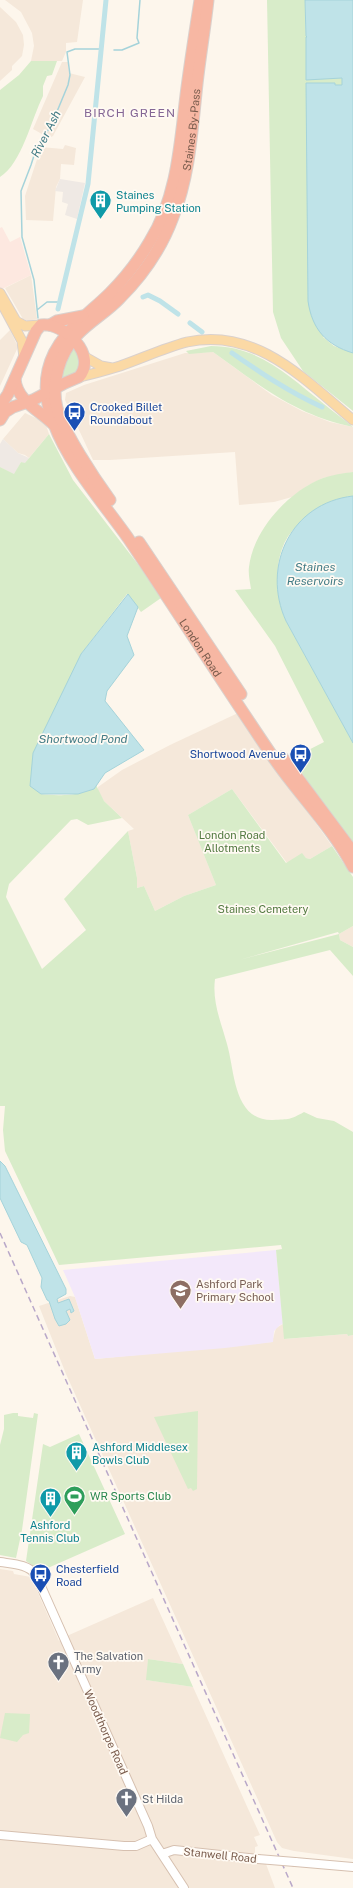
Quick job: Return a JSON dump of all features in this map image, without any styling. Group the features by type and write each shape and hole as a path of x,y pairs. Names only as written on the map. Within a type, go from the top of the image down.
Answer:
{"highway":[{"name":"Staines By-Pass","path":"53,388 50,362 69,337 132,268 152,238 164,214 171,190 178,155 200,0"},
{"name":"Staines By-Pass","path":"85,321 120,299 140,276 157,251 173,218 182,189 189,153 208,0"},
{"path":"0,406 8,394 38,328 57,321 85,321 83,338 85,366 79,377 53,388 28,402 9,409 0,420"},
{"path":"45,325 69,337 83,354"},
{"path":"15,379 19,392 54,425"},
{"path":"53,388 54,425"},
{"path":"53,388 61,417 78,450 102,489 205,638 278,751 353,852"},
{"name":"London Road","path":"54,425 73,460 200,646 274,759 328,829 353,867"}],"main road":[{"path":"0,294 16,320 22,325 45,325"},
{"path":"0,300 22,340 24,357"},
{"path":"79,377 113,368 164,349 196,341 222,340 242,343 255,347 278,360 353,420"},
{"path":"83,354 101,366 113,368"}],"street":[{"name":"Woodthorpe Road","path":"0,1562 30,1568 36,1575 148,1826 152,1839"},
{"path":"0,1834 124,1846 136,1846 152,1839 184,1888"},
{"name":"Stanwell Road","path":"162,1854 174,1850 353,1867"}],"shaded area":[{"path":"5,0 83,0 77,42 66,43 66,52 62,61 31,61 34,46 32,33 21,12"},
{"path":"0,7 16,22 23,35 24,45 22,56 12,66 12,70 0,81"},
{"path":"62,62 68,62 69,73 85,77 53,136 49,138 33,129"},
{"path":"65,145 76,148 74,165 61,164 60,179 56,187 53,221 26,220 25,196 41,147 63,149"},
{"path":"60,179 85,183 77,219 65,215 68,204 62,202 63,192 55,191"},
{"path":"2,227 10,242 20,237 31,275 0,290 0,228"},
{"path":"31,275 37,319 28,321 23,319 5,288"},
{"path":"10,330 18,347 0,386 0,340"},
{"path":"213,352 272,395 302,411 330,422 353,427 353,472 323,478 307,486 292,497 274,502 239,505 235,452 93,460 65,400 66,393 84,385 185,353"},
{"path":"25,413 40,420 46,425 49,434 29,458 18,453 3,439"},
{"path":"3,439 18,453 29,458 25,464 21,462 14,475 0,467 0,444"},
{"path":"238,713 332,846 310,859 306,858 302,854 287,863 232,789 188,815 216,885 184,896 155,911 144,886 137,888 137,878 128,831 134,829 104,801 98,791 98,787 122,770 170,745"},
{"path":"353,926 353,947 340,940 339,934"},
{"name":"Ashford Park Primary School","path":"276,1250 283,1324 274,1331 273,1342 225,1348 95,1359 75,1297 63,1270"},
{"path":"70,1296 75,1297 95,1359 272,1342 276,1328 283,1324 285,1339 347,1334 348,1336 353,1335 353,1859 294,1851 282,1848 277,1842 66,1374 39,1306"},
{"path":"0,1569 13,1571 14,1574 31,1577 59,1641 69,1635 153,1598 183,1664 148,1659 147,1680 193,1687 260,1835 254,1837 258,1846 255,1847 255,1862 266,1864 275,1888 0,1888"}],"green space":[{"path":"267,0 305,0 306,37 335,79 342,78 342,85 335,85 335,83 323,337 334,346 353,353 353,411 303,371 281,338 273,312"},
{"path":"31,61 57,61 52,75 47,76 43,86 43,96 20,152 8,170 0,177 0,90 19,75"},
{"path":"211,346 228,347 244,351 272,364 286,373 353,427 332,422 295,407 262,387 213,352 189,354 186,351"},
{"path":"74,348 78,354 80,364 76,372 60,380 65,361"},
{"path":"49,434 73,480 140,567 161,598 141,612 127,594 81,654 40,794 78,794 92,789 96,785 104,801 122,818 88,825 77,819 71,820 9,884 6,897 42,969 86,930 64,899 128,831 137,878 137,888 144,886 155,911 184,896 216,885 188,815 232,789 286,863 302,853 306,858 310,859 332,846 353,877 353,926 339,934 340,940 353,947 353,976 330,950 215,979 214,987 216,1004 230,1055 238,1092 243,1104 250,1112 260,1118 273,1120 289,1119 304,1112 317,1118 334,1121 353,1132 353,1335 348,1336 347,1334 284,1339 276,1250 282,1249 281,1245 59,1265 5,1151 3,1130 5,1106 0,1106 0,467 14,474 21,462 25,463","holes":["338,932 339,934 239,960"]},
{"path":"353,472 353,496 332,502 301,522 289,535 279,558 278,584 279,597 286,621 353,743 353,843 337,821 335,822 300,770 289,760 324,742 275,646 235,590 251,589 249,570 252,553 257,539 265,526 286,502 310,484 323,478"},
{"path":"198,1411 197,1489 193,1491 191,1488 188,1489 154,1417"},
{"path":"18,1413 18,1416 33,1418 34,1413 38,1414 22,1530 16,1558 0,1555 0,1445 4,1429 4,1415"},
{"name":"WR Sports Club","path":"79,1434 125,1534 41,1571 26,1561 43,1444 50,1447"},
{"path":"148,1659 183,1664 193,1687 146,1680"},
{"path":"5,1713 30,1714 29,1733 23,1735 17,1742 0,1738"}],"water":[{"path":"305,0 353,0 353,353 343,350 322,334 313,320 308,301 306,83 335,83 335,85 342,85 342,78 306,80 307,37"},
{"name":"Staines Reservoirs","path":"353,496 353,743 286,621 279,600 277,579 280,559 287,540 298,524 313,511 331,501"},
{"name":"Shortwood Pond","path":"128,594 138,607 127,636 134,655 107,691 105,701 144,750 105,773 94,789 78,794 41,794 30,786 33,753 81,654"},
{"path":"0,1161 5,1166 66,1289 66,1294 57,1299 58,1303 69,1299 74,1311 71,1313 70,1309 66,1311 70,1320 66,1324 59,1326 55,1319 49,1301 47,1300 41,1287 42,1278 27,1245 21,1242 0,1198"}],"waterway":[{"path":"58,309 88,184 106,0"},
{"name":"River Ash","path":"114,50 122,50 139,43 137,38 140,0"},
{"name":"River Ash","path":"38,318 34,280 22,237 21,191 37,146 51,126 68,85 70,75 67,52 75,49 99,49"},
{"path":"143,297 148,295 160,301 178,314"},
{"path":"37,310 47,302 59,302"},
{"path":"190,323 202,332"},
{"path":"232,353 287,389 322,407"}],"railway":[{"path":"0,1233 293,1888"}],"place":[{"name":"Staines Pumping Station","path":"100,220"},
{"name":"Crooked Billet Roundabout","path":"75,432"},
{"name":"Shortwood Avenue","path":"301,774"},
{"name":"Ashford Park Primary School","path":"181,1310"},
{"name":"Ashford Middlesex Bowls Club","path":"76,1472"},
{"name":"WR Sports Club","path":"74,1516"},
{"name":"Ashford Tennis Club","path":"50,1518"},
{"name":"Chesterfield Road","path":"40,1594"},
{"name":"The Salvation Army","path":"58,1682"},
{"name":"St Hilda","path":"127,1818"}],"district":[{"name":"BIRCH GREEN","path":"130,113"}],"park label":[{"name":"London Road Allotments","path":"232,841"},
{"name":"Staines Cemetery","path":"263,909"}]}
